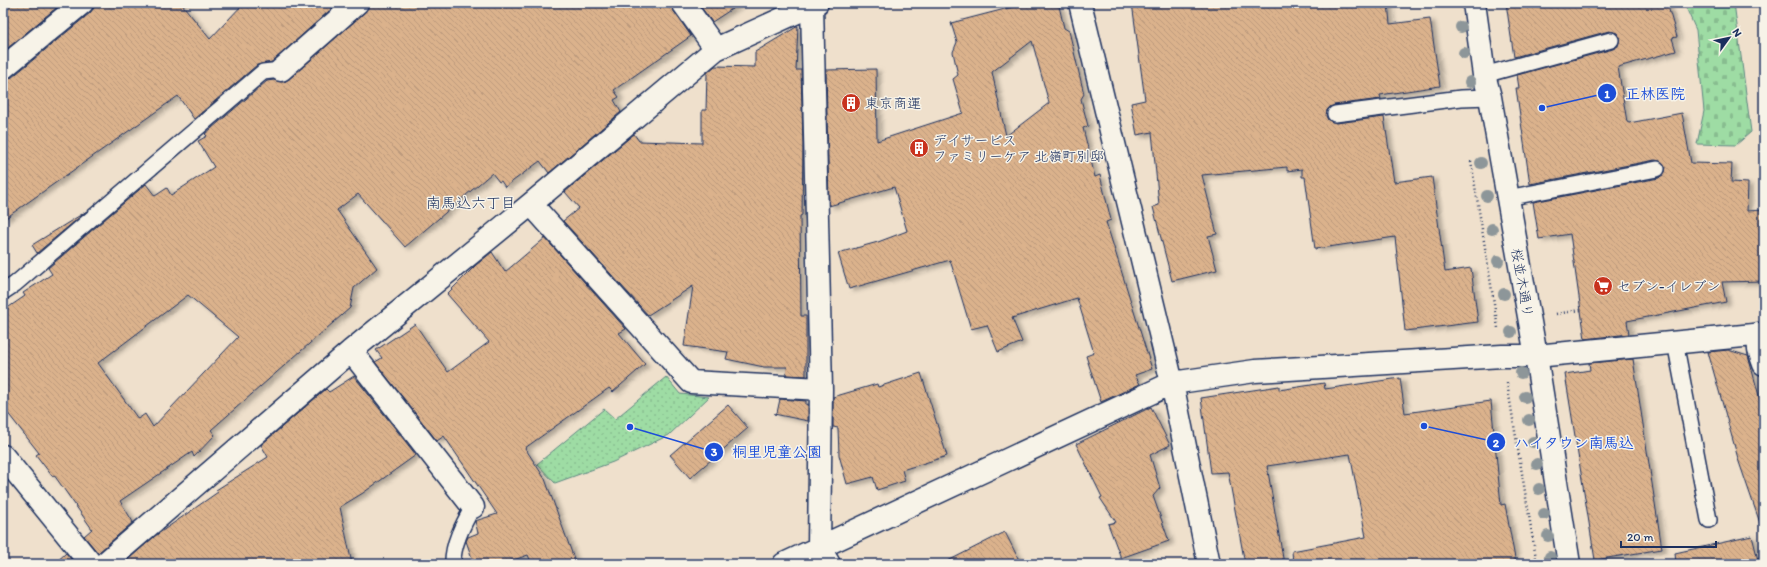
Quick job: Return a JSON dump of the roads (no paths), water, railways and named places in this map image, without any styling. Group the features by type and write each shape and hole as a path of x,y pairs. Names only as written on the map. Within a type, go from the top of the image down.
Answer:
{"street":[{"path":"3,68 82,3"},
{"path":"281,70 357,3"},
{"path":"683,3 716,49"},
{"path":"1080,3 1172,383 1209,564"},
{"name":"桜並木通り","path":"1474,3 1484,75 1490,97 1536,356 1569,564"},
{"path":"104,564 351,351 532,204 716,49 814,4 824,556"},
{"path":"532,204 691,382 821,389"},
{"path":"784,564 824,556 1172,383 1255,371 1502,356 1536,356 1761,334 1759,350 1764,364"},
{"path":"351,351 473,507"},
{"path":"3,456 91,564"}],"lane":[{"path":"1484,75 1610,40"},
{"path":"3,292 15,284 263,72 281,70"},
{"path":"1335,114 1461,98 1490,97"},
{"path":"1507,198 1658,169"},
{"path":"1675,342 1709,520"},
{"path":"453,564 453,557 463,524 473,507"}],"place":[{"name":"東京商運","path":"851,103"},
{"name":"正林医院","path":"1542,108"},
{"name":"デイサービス ファミリーケア 北嶺町別邸","path":"919,148"},
{"name":"セブン-イレブン","path":"1603,286"},
{"name":"ハイタウン南馬込","path":"1424,426"},
{"name":"桐里児童公園","path":"630,427"}],"district":[{"name":"南馬込六丁目","path":"471,203"}]}
